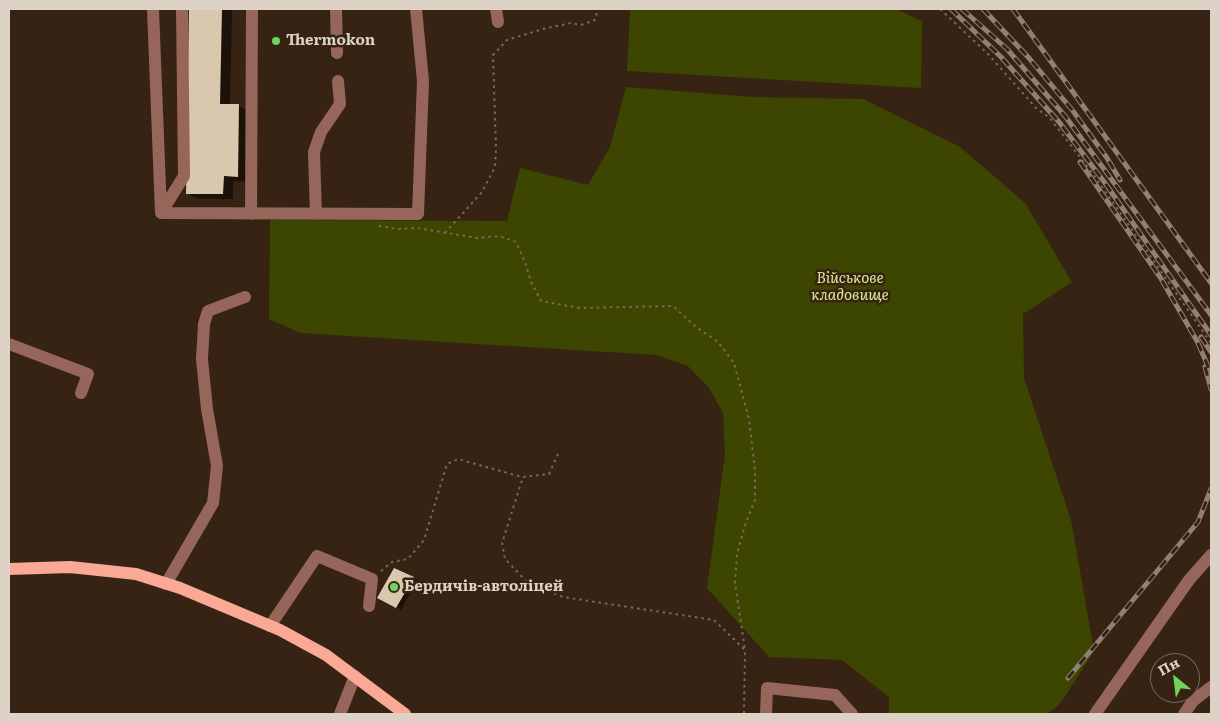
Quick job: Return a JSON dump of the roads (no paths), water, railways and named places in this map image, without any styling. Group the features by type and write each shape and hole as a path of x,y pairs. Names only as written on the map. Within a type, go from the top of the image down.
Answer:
{"main road":[{"path":"9,569 70,567 136,574 166,584 270,626 326,655 405,714"}],"street":[{"path":"153,9 161,213"},
{"path":"161,213 184,176 182,9"},
{"path":"251,214 252,9"},
{"path":"336,9 338,53"},
{"path":"161,213 418,214 423,80 416,9"},
{"path":"496,9 498,22"},
{"path":"316,214 314,152 321,132 340,104 338,81"},
{"path":"166,584 213,503 217,466 202,359 204,324 208,311 245,297"},
{"path":"9,344 88,374 82,393"},
{"path":"1095,714 1189,580 1211,555"},
{"path":"270,626 317,556 372,579 369,606"},
{"path":"340,714 355,676"},
{"path":"766,714 768,688 835,695 852,714"},
{"path":"1184,714 1193,701 1211,688"}],"railway":[{"path":"951,9 1001,57 1059,122 1105,183 1211,335"},
{"path":"962,9 1007,49 1065,116 1211,315"},
{"path":"983,9 1029,58 1073,111 1107,158 1120,180"},
{"path":"1013,9 1211,283"},
{"path":"1080,162 1160,277 1197,341 1211,373"},
{"path":"1201,337 1211,352"},
{"path":"1205,367 1211,389"},
{"path":"1068,678 1198,522 1211,489"}],"place":[{"name":"Thermokon","path":"276,41"},
{"name":"Бердичів-автоліцей","path":"394,587"}],"park label":[{"name":"Військове кладовище","path":"850,288"}]}
